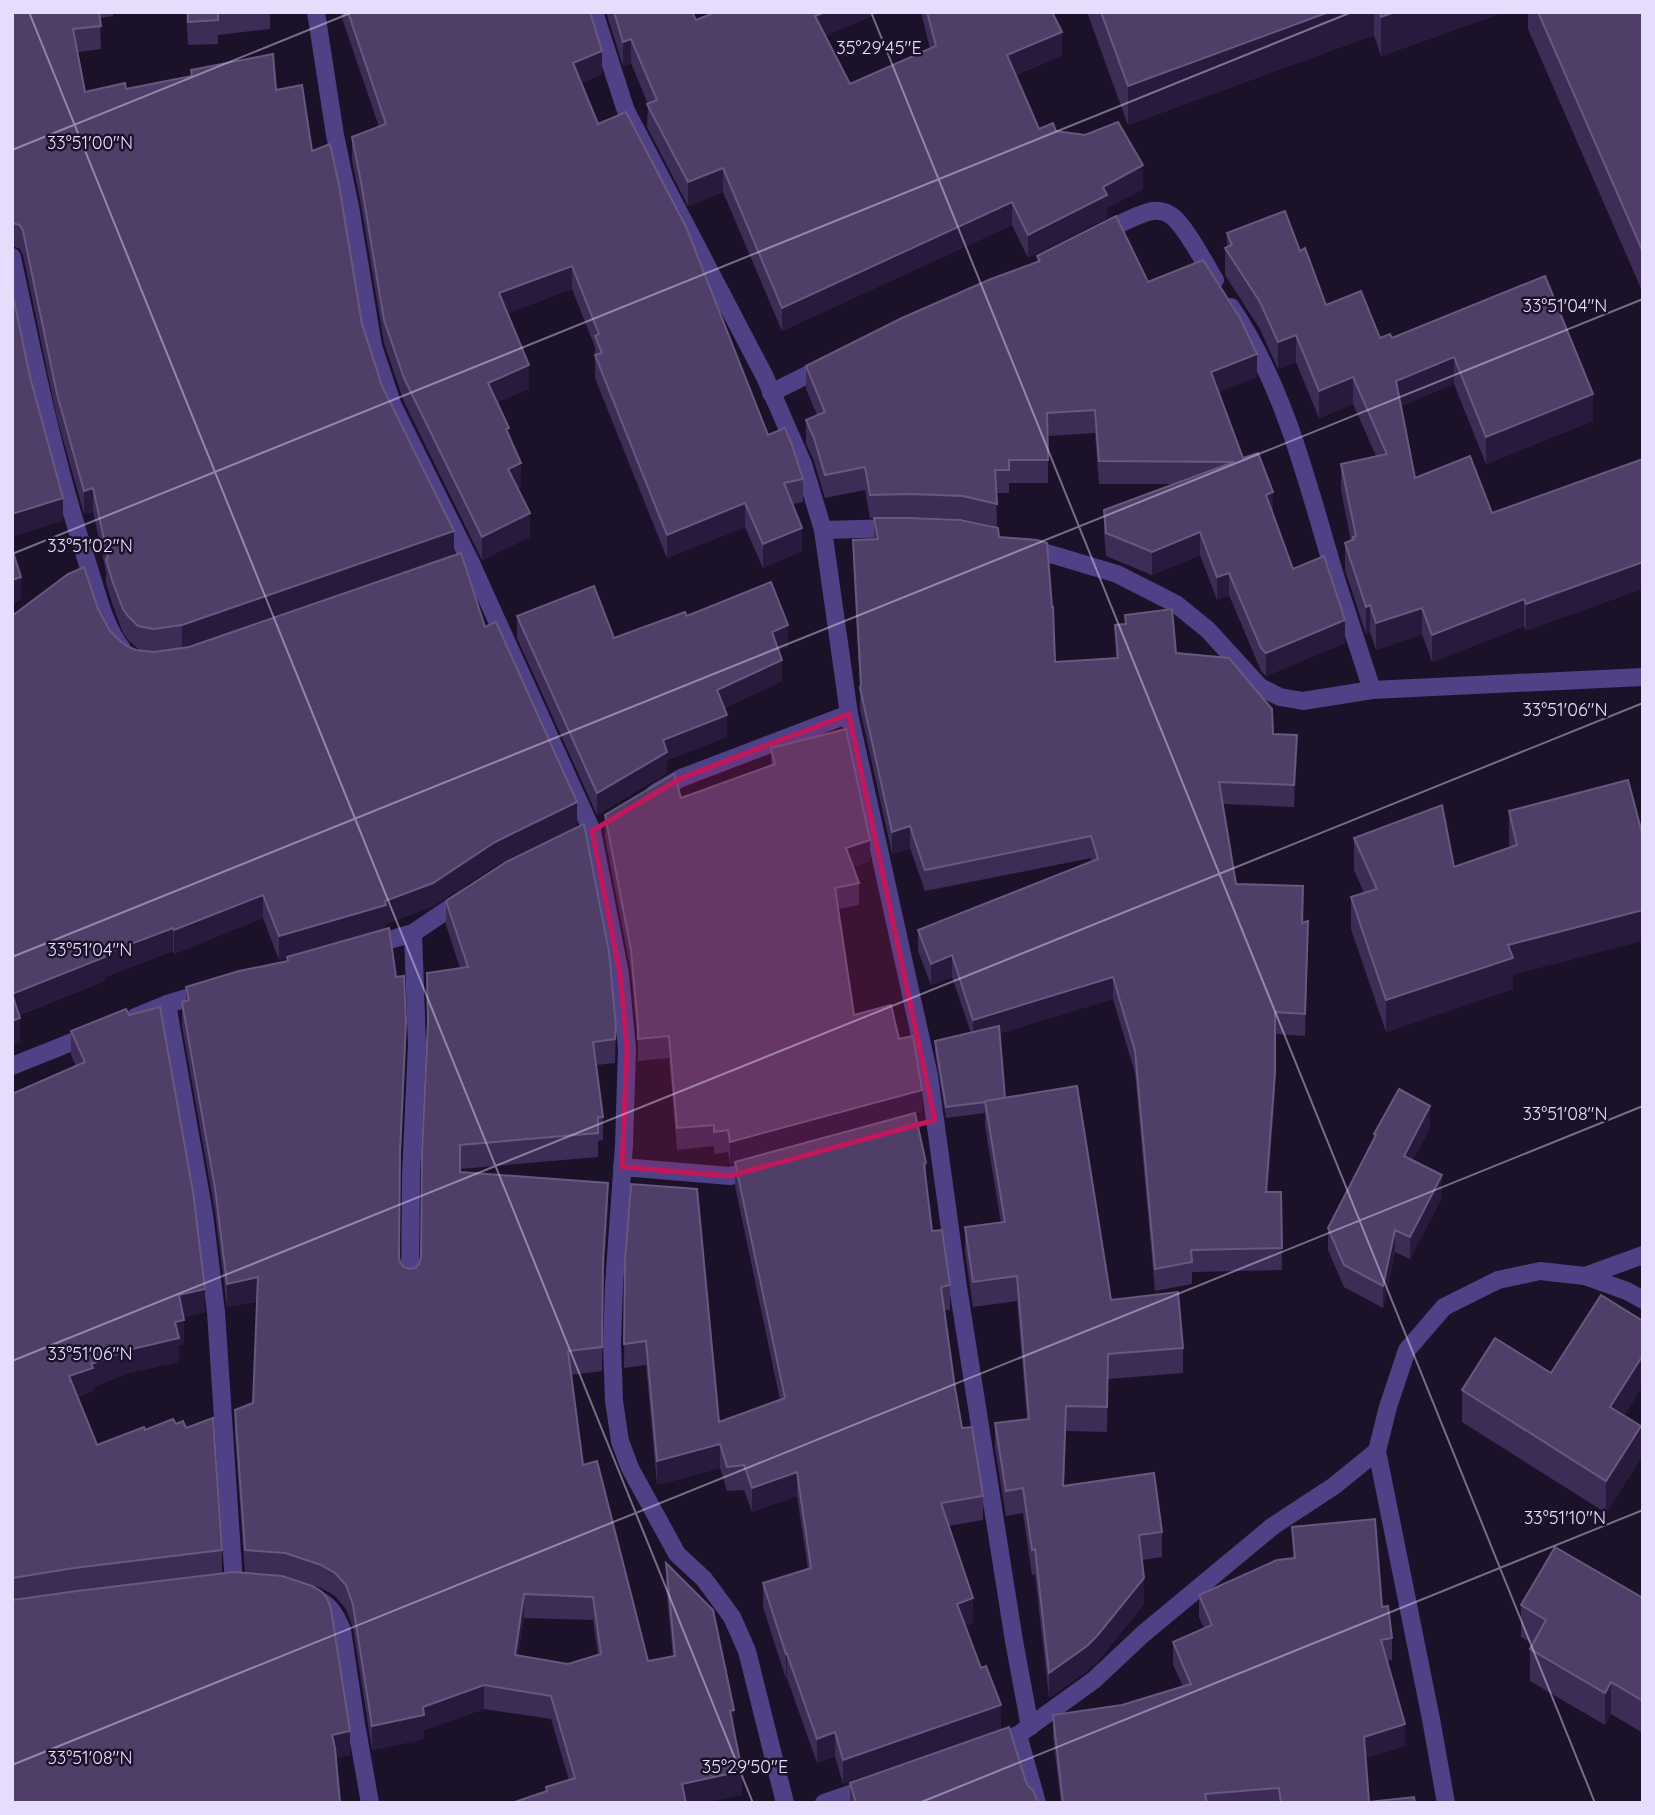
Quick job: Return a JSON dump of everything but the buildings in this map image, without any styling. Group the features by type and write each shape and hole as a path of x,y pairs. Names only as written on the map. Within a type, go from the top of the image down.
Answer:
{"street":[{"path":"316,12 373,346 393,406 464,563 592,831 620,974 627,1048 612,1345 614,1401 620,1441 630,1468 677,1554 704,1578 732,1617 747,1651 785,1803"},
{"path":"594,12 626,111 759,365 803,464 823,530 849,714 929,1076 929,1122 973,1382 1037,1803"},
{"path":"1091,239 1153,211 1173,216 1250,335 1279,398 1308,482 1372,690"},
{"path":"12,257 41,398 73,517 114,639 124,653 137,662"},
{"path":"771,393 846,356"},
{"path":"823,530 911,528"},
{"path":"1012,542 1117,574 1175,604 1208,631 1260,687 1280,697 1303,701 1372,690 1643,677"},
{"path":"636,804 681,778 849,714"},
{"path":"348,952 413,933 478,890"},
{"path":"410,1281 411,1175 417,1045 413,933"},
{"path":"12,1066 167,1004 219,989"},
{"path":"167,1004 204,1214 216,1312 234,1585"},
{"path":"622,1167 730,1176 768,1166"},
{"path":"1586,1276 1643,1255"},
{"path":"1446,1803 1377,1451 1407,1350 1444,1307 1498,1280 1540,1271 1586,1276 1643,1300"},
{"path":"971,1753 1024,1731 1094,1680 1143,1634 1273,1526 1334,1486 1377,1451"},
{"path":"295,1592 329,1606 337,1616 342,1630 370,1803"},
{"path":"824,1803 886,1782"}],"highlighted area":[{"path":"849,714 935,1120 730,1176 622,1167 627,1049 620,974 592,831 681,778"}]}
